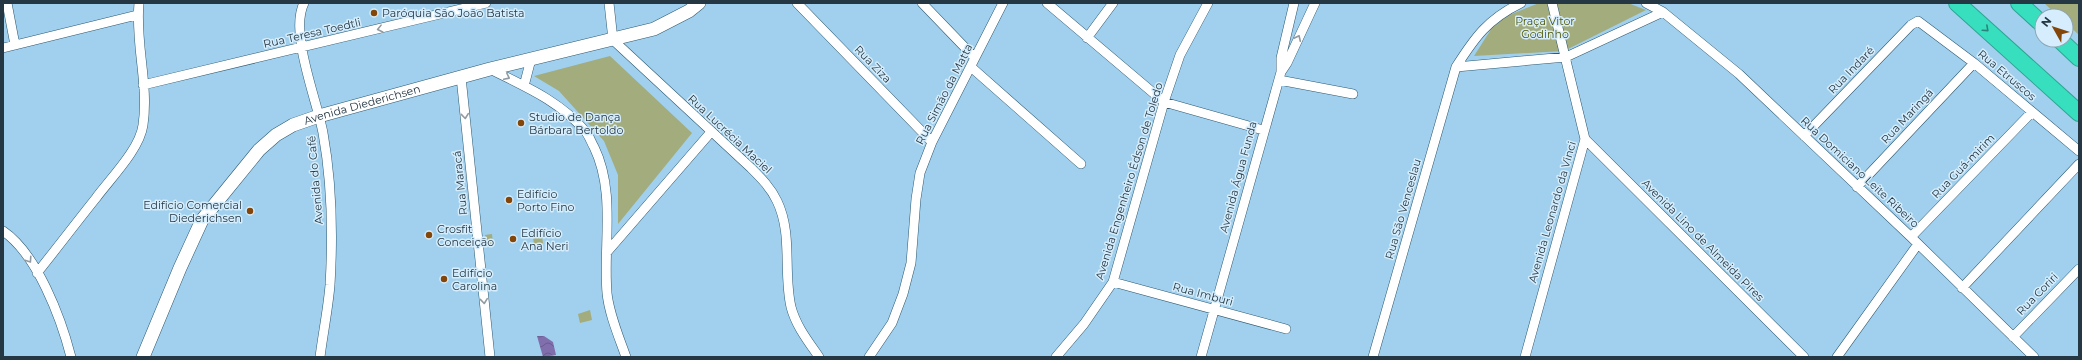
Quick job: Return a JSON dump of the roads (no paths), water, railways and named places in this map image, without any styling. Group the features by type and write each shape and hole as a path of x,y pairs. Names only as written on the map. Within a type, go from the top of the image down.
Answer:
{"highway":[{"path":"1958,3 2079,113"},
{"path":"2019,3 2034,17"},
{"path":"2068,48 2079,58"}],"street":[{"path":"7,3 15,45"},
{"path":"37,273 135,145 144,125 138,15 139,3"},
{"name":"Avenida do Café","path":"304,3 299,27 301,48 319,116 328,166 331,219 329,286 320,357"},
{"name":"Rua Teresa Toedtli","path":"143,85 486,3"},
{"path":"609,3 613,40"},
{"name":"Avenida Diederichsen","path":"143,357 180,268 202,220 259,150 276,135 293,125 319,116 490,69 654,29 689,11 699,3"},
{"name":"Rua Ziza","path":"797,3 932,142"},
{"path":"922,3 975,58"},
{"name":"Rua Simão da Matta","path":"869,357 892,322 903,294 911,264 920,173 932,142 1003,3"},
{"path":"1047,3 1164,102 1263,130"},
{"path":"1087,38 1113,3"},
{"name":"Avenida Engenheiro Édson de Toledo","path":"1056,357 1084,324 1113,282 1164,102 1180,55 1208,3"},
{"name":"Avenida Água Funda","path":"1201,357 1263,130 1280,76 1281,58 1294,3"},
{"path":"1315,3 1280,76 1353,94"},
{"path":"1456,67 1484,27 1503,12 1521,3"},
{"name":"Avenida Leonardo da Vinci","path":"1525,357 1586,139 1552,3"},
{"path":"1646,3 1663,12"},
{"path":"1456,67 1566,57 1663,12"},
{"name":"Rua Domiciano Leite Ribeiro","path":"1663,12 1740,74 2034,357"},
{"path":"3,48 138,15"},
{"name":"Rua Indaré","path":"1804,136 1911,25 1916,22"},
{"name":"Rua Etruscos","path":"1916,22 1923,24 1974,63 2079,151"},
{"name":"Rua Lucrécia Maciel","path":"613,40 751,168 766,184 777,202 785,230 791,307 799,327 819,357"},
{"path":"524,86 531,59"},
{"name":"Rua Maringá","path":"1857,187 1974,63"},
{"path":"971,67 1081,164"},
{"name":"Rua São Venceslau","path":"1373,357 1456,67"},
{"path":"490,69 544,96 565,110 586,132 599,158 604,178 607,213 608,294 626,357"},
{"name":"Rua Maracá","path":"461,77 490,357"},
{"name":"Rua Guá-mirim","path":"1911,237 2032,112"},
{"path":"607,252 711,132"},
{"name":"Avenida Lino de Almeida Pires","path":"1586,139 1804,357"},
{"path":"1962,288 2079,164"},
{"path":"3,231 21,249 37,273 52,301 71,357"},
{"path":"1837,357 1918,244"},
{"name":"Rua Coriri","path":"2013,337 2079,269"},
{"name":"Rua Imburi","path":"1113,282 1286,329"}],"water":[{"path":"537,336 544,336 553,342 556,355 543,357"}],"place":[{"name":"Paróquia São João Batista","path":"374,13"},
{"name":"Studio de Dança Bárbara Bertoldo","path":"521,123"},
{"name":"Edifício Porto Fino","path":"509,200"},
{"name":"Edificio Comercial Diederichsen","path":"250,211"},
{"name":"Crosfit Conceição","path":"429,235"},
{"name":"Edifício Ana Neri","path":"513,239"},
{"name":"Edifício Carolina","path":"444,279"}],"park label":[{"name":"Praça Vitor Godinho","path":"1545,27"}]}
